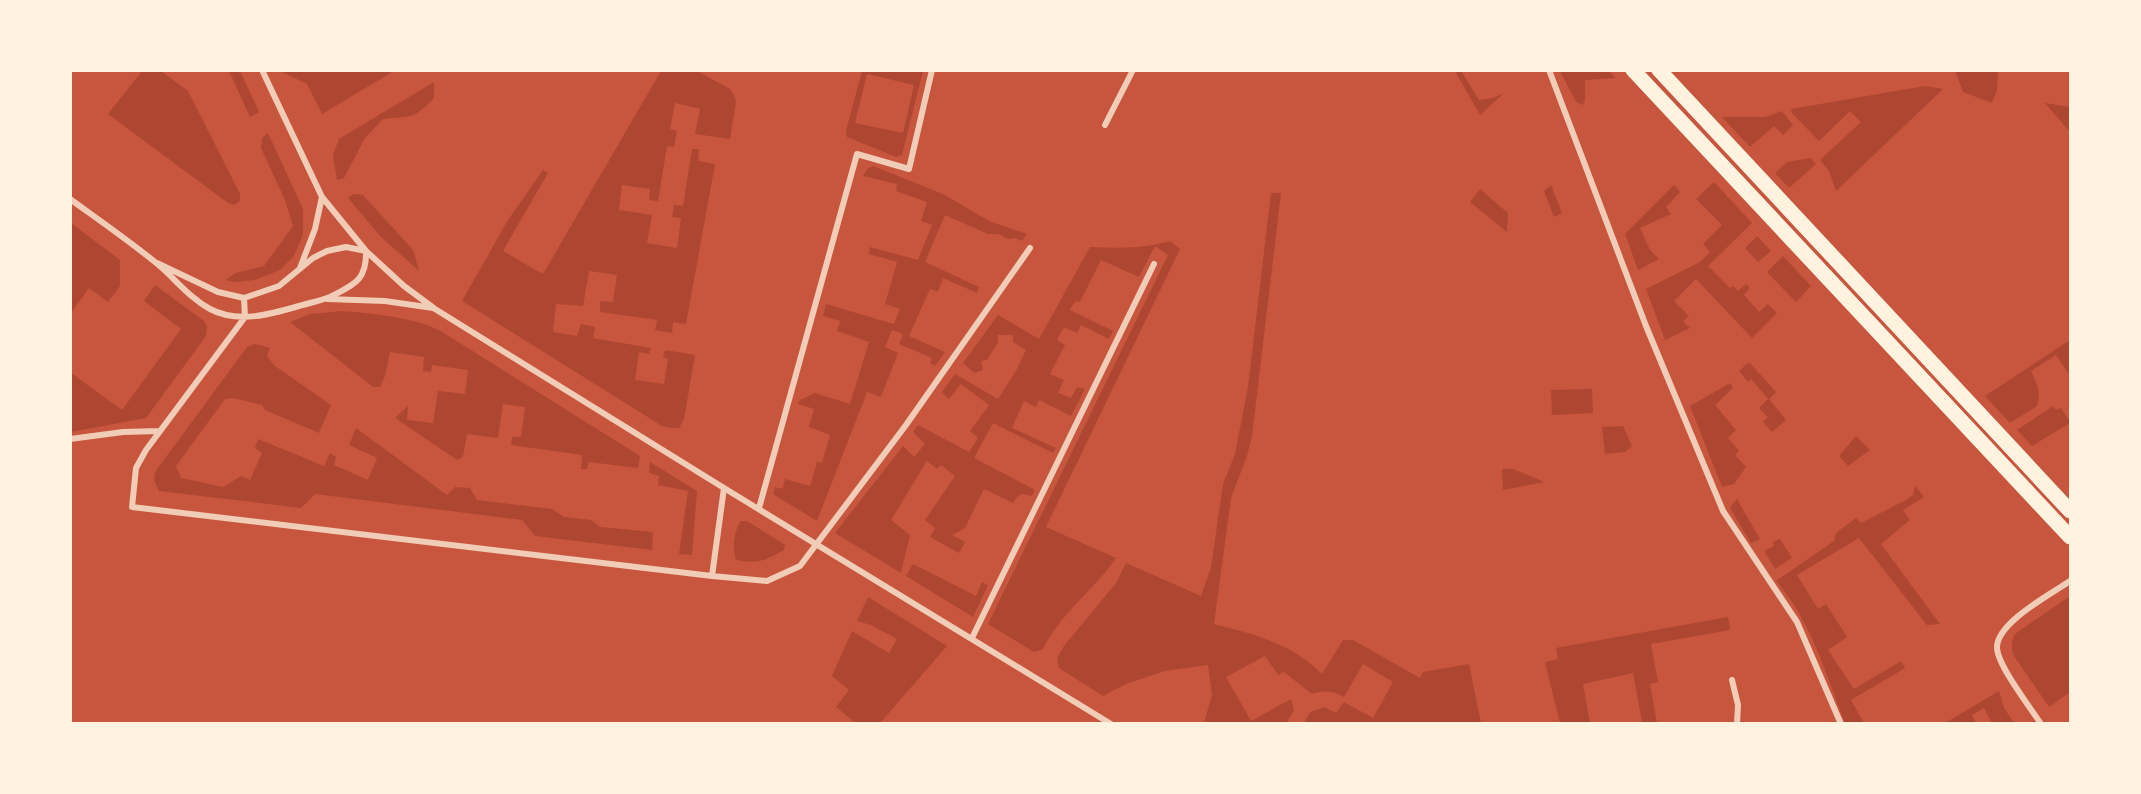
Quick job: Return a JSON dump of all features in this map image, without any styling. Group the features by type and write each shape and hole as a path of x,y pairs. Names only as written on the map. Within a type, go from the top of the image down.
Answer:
{"main road":[{"path":"1633,70 2070,537"},
{"path":"1659,70 2070,511"}],"street":[{"path":"262,70 322,197 366,251 404,286 435,309 724,488 1111,723"},
{"path":"759,508 857,154 909,169 932,70"},
{"path":"1105,125 1133,70"},
{"path":"1549,71 1646,326 1723,511 1797,622 1841,723"},
{"path":"299,269 315,229 322,197"},
{"path":"70,200 157,263 185,291 212,310 227,315 245,317 275,313 326,298 355,284 366,262 366,251"},
{"path":"157,263 218,292 244,298 279,286 313,258 327,251 346,248 366,251"},
{"path":"244,298 245,317 159,431 136,468 132,507 767,581 800,566 906,425 1030,248"},
{"path":"972,638 1154,264"},
{"path":"326,298 385,301 435,309"},
{"path":"70,439 123,432 159,431"},
{"path":"712,576 724,488"},
{"path":"2042,723 2002,665 1997,648 1999,636 2008,624 2070,581"},
{"path":"1732,680 1738,705 1737,723"}],"shaded area":[{"path":"142,71 161,71 188,91 240,194 240,201 234,205 228,203 108,114"},
{"path":"229,71 240,71 259,112 250,117"},
{"path":"280,71 394,71 322,114 307,84"},
{"path":"661,71 697,71 730,89 736,101 730,139 695,134 700,109 675,103 670,129 677,131 674,147 667,146 658,201 649,200 650,189 622,185 619,210 652,215 647,243 677,248 681,218 672,217 674,205 683,206 692,149 699,149 698,161 715,164 686,324 673,322 672,333 655,330 657,320 600,312 600,301 613,302 617,275 589,271 583,306 556,304 553,332 577,336 581,324 595,327 593,338 651,348 649,354 639,352 635,380 664,384 668,359 663,358 665,350 695,355 684,419 679,428 662,426 462,301 508,220 543,170 548,173 503,251 543,274"},
{"path":"862,71 923,71 902,155 896,157 847,137 846,131","holes":["867,74 914,85 903,133 855,123"]},
{"path":"1455,71 1461,71 1479,100 1493,98 1504,93 1480,115"},
{"path":"1560,71 1609,71 1616,78 1585,80 1583,105 1576,102"},
{"path":"1955,71 1998,71 1997,90 1992,103 1963,92"},
{"path":"434,82 434,98 415,114 383,119 365,138 344,178 337,180 333,155 339,139"},
{"path":"1925,86 1943,89 1836,191 1829,171 1820,160 1861,122 1850,111 1819,141 1792,113 1791,109"},
{"path":"2045,103 2070,107 2070,132"},
{"path":"1782,111 1793,125 1783,135 1774,126 1750,147 1722,117 1765,117"},
{"path":"268,133 303,209 303,235 294,256 280,270 255,280 235,282 225,280 236,273 264,266 293,226 285,200 261,148 262,138"},
{"path":"1811,158 1816,164 1789,188 1775,173 1787,162"},
{"path":"873,166 943,194 989,221 1027,234 1022,241 1015,238 1008,239 998,234 988,234 945,215 925,262 979,287 977,293 943,278 938,292 930,289 909,336 945,352 935,366 930,363 932,358 899,344 903,334 892,330 885,347 898,353 881,397 867,392 817,521 773,494 775,487 782,489 785,479 810,486 817,462 822,463 830,435 809,427 814,409 798,404 800,400 815,393 850,404 869,342 837,331 840,321 823,316 826,304 894,324 900,309 885,304 897,262 869,254 870,247 918,260 932,225 921,221 927,202 896,191 897,184 863,176 867,169"},
{"path":"1714,182 1752,223 1708,266 1730,288 1733,286 1738,291 1746,284 1750,288 1744,295 1759,312 1768,304 1777,313 1752,338 1696,279 1674,301 1689,316 1683,321 1690,328 1665,340 1646,289 1700,262 1710,252 1703,244 1722,225 1696,199"},
{"path":"1551,185 1562,213 1554,217 1544,191"},
{"path":"1674,185 1680,192 1666,207 1671,214 1640,228 1650,250 1659,259 1638,270 1625,234"},
{"path":"1480,189 1508,213 1507,232 1470,202"},
{"path":"1271,193 1281,193 1252,436 1231,498 1214,624 1258,636 1286,648 1299,655 1322,674 1343,640 1353,640 1420,678 1423,672 1469,664 1481,723 1304,723 1310,712 1325,707 1336,713 1344,702 1373,718 1393,682 1363,664 1344,697 1328,692 1312,694 1284,672 1278,675 1265,656 1226,677 1251,721 1291,699 1294,710 1286,724 1204,723 1212,695 1208,665 1165,671 1126,684 1103,696 1059,668 1057,658 1064,646 1116,583 1126,563 1201,596 1211,567 1223,484 1235,454 1248,387"},
{"path":"353,194 363,195 413,250 419,271 380,236 348,198"},
{"path":"71,223 120,260 120,286 108,302 89,288 71,313"},
{"path":"1757,236 1771,251 1758,262 1745,248"},
{"path":"1170,241 1180,249 1046,527 1116,558 1058,625 1043,649 1034,652 988,624 1168,255 1155,246 1139,277 1101,260 1080,302 1075,301 1070,310 1113,331 1109,339 1081,325 1077,333 1064,327 1057,340 1065,345 1050,374 1064,380 1058,393 1071,398 1077,387 1085,389 1071,416 1039,400 1036,407 1024,401 1012,428 1056,448 1053,453 993,423 974,458 1035,490 1032,496 1022,494 1013,503 984,489 965,528 952,535 965,542 959,553 930,537 935,528 925,520 955,476 941,465 937,469 927,461 891,520 910,535 901,573 835,533 903,446 914,457 925,444 913,432 918,425 969,452 978,438 970,431 989,405 961,384 949,399 942,392 955,374 998,399 1026,350 1013,342 1013,335 998,335 998,342 987,360 981,361 983,370 974,373 963,363 998,315 1039,339 1090,247 1140,247"},
{"path":"1783,256 1811,286 1796,302 1767,272"},
{"path":"155,285 204,321 207,326 206,336 146,418 71,432 71,373 122,410 181,329 144,301"},
{"path":"342,311 403,319 439,330 640,456 638,468 589,462 587,469 581,469 582,455 511,445 512,437 521,437 525,407 503,404 498,438 467,434 463,457 457,460 395,418 408,406 407,420 433,423 438,391 465,394 468,370 432,365 431,372 423,371 424,357 390,352 380,387 373,387 290,322 310,314"},
{"path":"2070,340 2070,371 2068,373 2056,355 2031,371 2037,384 2037,406 2010,423 1985,396"},
{"path":"255,344 270,348 267,356 275,366 331,405 319,433 265,410 262,405 233,398 225,399 176,466 181,478 223,487 241,476 250,480 262,453 255,448 258,439 324,466 330,453 336,457 334,465 368,480 377,458 349,445 356,428 447,495 455,487 470,488 477,500 552,509 564,517 591,520 600,527 653,532 652,550 535,536 522,520 315,494 301,508 159,491 154,480 155,472 247,347"},
{"path":"1749,362 1776,392 1769,399 1786,420 1772,432 1763,422 1768,417 1759,408 1768,399 1751,379 1748,382 1739,371"},
{"path":"1730,383 1733,388 1715,405 1736,430 1728,438 1739,451 1735,455 1746,467 1734,484 1722,487 1690,406"},
{"path":"1592,389 1593,413 1552,415 1551,390"},
{"path":"2053,406 2056,410 2061,408 2068,419 2070,418 2070,423 2032,446 2017,430"},
{"path":"1623,426 1632,446 1625,452 1605,454 1602,427"},
{"path":"1856,436 1870,450 1848,466 1839,456"},
{"path":"650,462 697,491 692,555 679,554 688,491 658,485 659,476 649,473"},
{"path":"1502,469 1513,469 1544,482 1503,490"},
{"path":"1915,485 1924,497 1903,510 1910,520 1881,544 1940,624 1927,625 1859,538 1797,575 1818,609 1826,604 1847,637 1828,650 1854,689 1901,661 1905,668 1851,700 1864,723 1845,723 1808,630 1788,596 1776,581 1834,541 1836,533 1856,518 1861,523 1906,500 1913,495"},
{"path":"1737,499 1760,539 1751,543 1730,508"},
{"path":"741,521 747,521 785,545 784,550 761,561 736,560 734,540"},
{"path":"1780,539 1792,558 1775,569 1764,551 1774,546 1773,542"},
{"path":"913,564 976,596 982,582 988,585 973,617 906,576"},
{"path":"2070,596 2070,692 2049,707 2014,656 2012,642 2015,634"},
{"path":"868,597 947,646 880,723 855,723 836,707 849,690 832,676 852,631 889,653 897,639 871,625 857,621"},
{"path":"1728,617 1730,630 1651,644 1658,682 1650,684 1657,723 1635,723 1642,722 1633,673 1583,684 1590,723 1560,723 1545,662 1558,659 1556,648"},
{"path":"1999,691 2004,708 2014,723 1992,723 1984,708 1972,715 1976,723 1945,723"}]}
